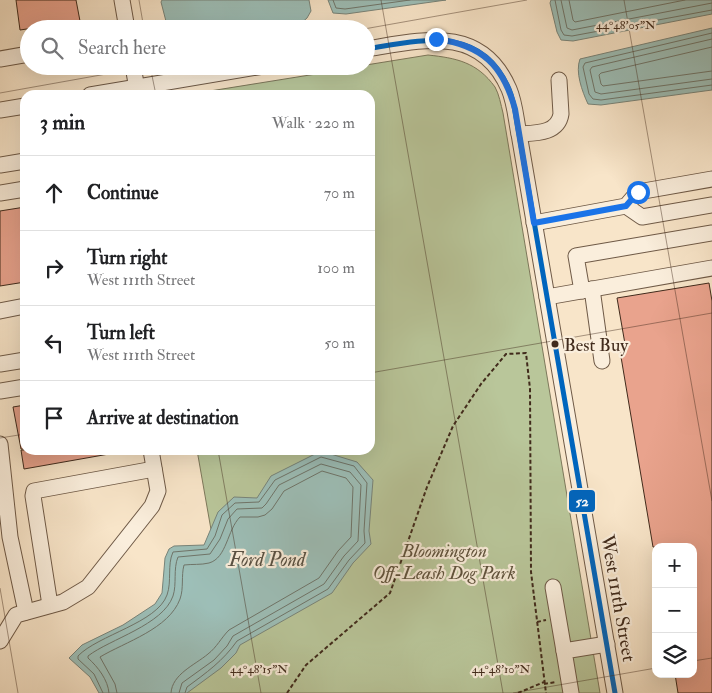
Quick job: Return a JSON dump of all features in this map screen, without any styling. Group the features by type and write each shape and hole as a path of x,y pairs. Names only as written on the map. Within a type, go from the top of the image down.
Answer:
{"street":[{"path":"122,0 125,20"},
{"name":"West 111th Street","path":"375,47 418,40 436,39 455,42 474,49 489,59 501,73 510,91 615,693"},
{"path":"0,59 20,56"},
{"path":"134,75 137,90"},
{"path":"142,90 218,75"},
{"path":"519,134 542,132 555,127 561,114 559,80"},
{"path":"0,110 20,107"},
{"path":"0,165 20,162"},
{"path":"534,223 626,206 638,192 712,179"},
{"path":"0,193 20,190"},
{"path":"626,206 642,217 712,205"},
{"path":"602,361 587,290 576,256 712,233"},
{"path":"547,297 712,268"},
{"path":"0,311 20,307"},
{"path":"0,364 20,361"},
{"path":"0,391 20,388"},
{"path":"0,444 10,537 26,612"},
{"path":"0,641 16,615 62,602 88,587 152,506 158,491 152,455"},
{"path":"50,605 33,496 34,491 154,469"},
{"path":"553,587 571,693"},
{"path":"564,651 607,644"}],"path":[{"path":"286,693 306,665 390,593 427,488 454,426 481,384 506,354 526,353 530,389 532,572 546,693"},
{"path":"518,693 544,682"}],"green space":[{"name":"Bloomington Off-Leash Dog Park","path":"428,55 457,60 481,72 498,93 503,113 600,693 108,693 231,643 198,455 375,455 375,90 216,90 310,75 375,75 375,64"}],"water":[{"path":"162,0 309,0 311,11 305,20 166,20"},
{"path":"328,0 446,0 346,14 333,13"},
{"path":"551,0 712,0 712,14 573,41 561,40 557,32 550,3"},
{"path":"712,28 712,90 601,105 588,104 579,76 580,59"},
{"name":"Ford Pond","path":"313,455 334,455 357,462 373,480 369,531 371,544 353,563 332,593 240,645 236,653 221,668 187,693 99,693 90,677 69,658 82,645 123,625 155,604 162,593 165,558 169,549 174,546 204,545 218,512 234,497 257,498 271,476"}],"building":[{"path":"16,0 76,0 80,20 20,20 20,30"},
{"path":"20,208 20,283 0,286 0,211"},
{"path":"709,283 712,301 712,693 678,693 676,678 697,678 697,543 652,543 619,345 625,344 617,298"},
{"path":"20,406 20,444 13,407"},
{"path":"22,455 103,455 24,469"}],"transit line":[{"name":"52","path":"375,48 428,41 448,41 466,45 483,54 497,68 509,89 513,100 615,693"}],"place":[{"name":"Best Buy","path":"555,344"}],"route":[{"path":"436,39 455,42 474,49 489,59 501,73 510,91 515,109 534,223 626,206 638,192"}]}
